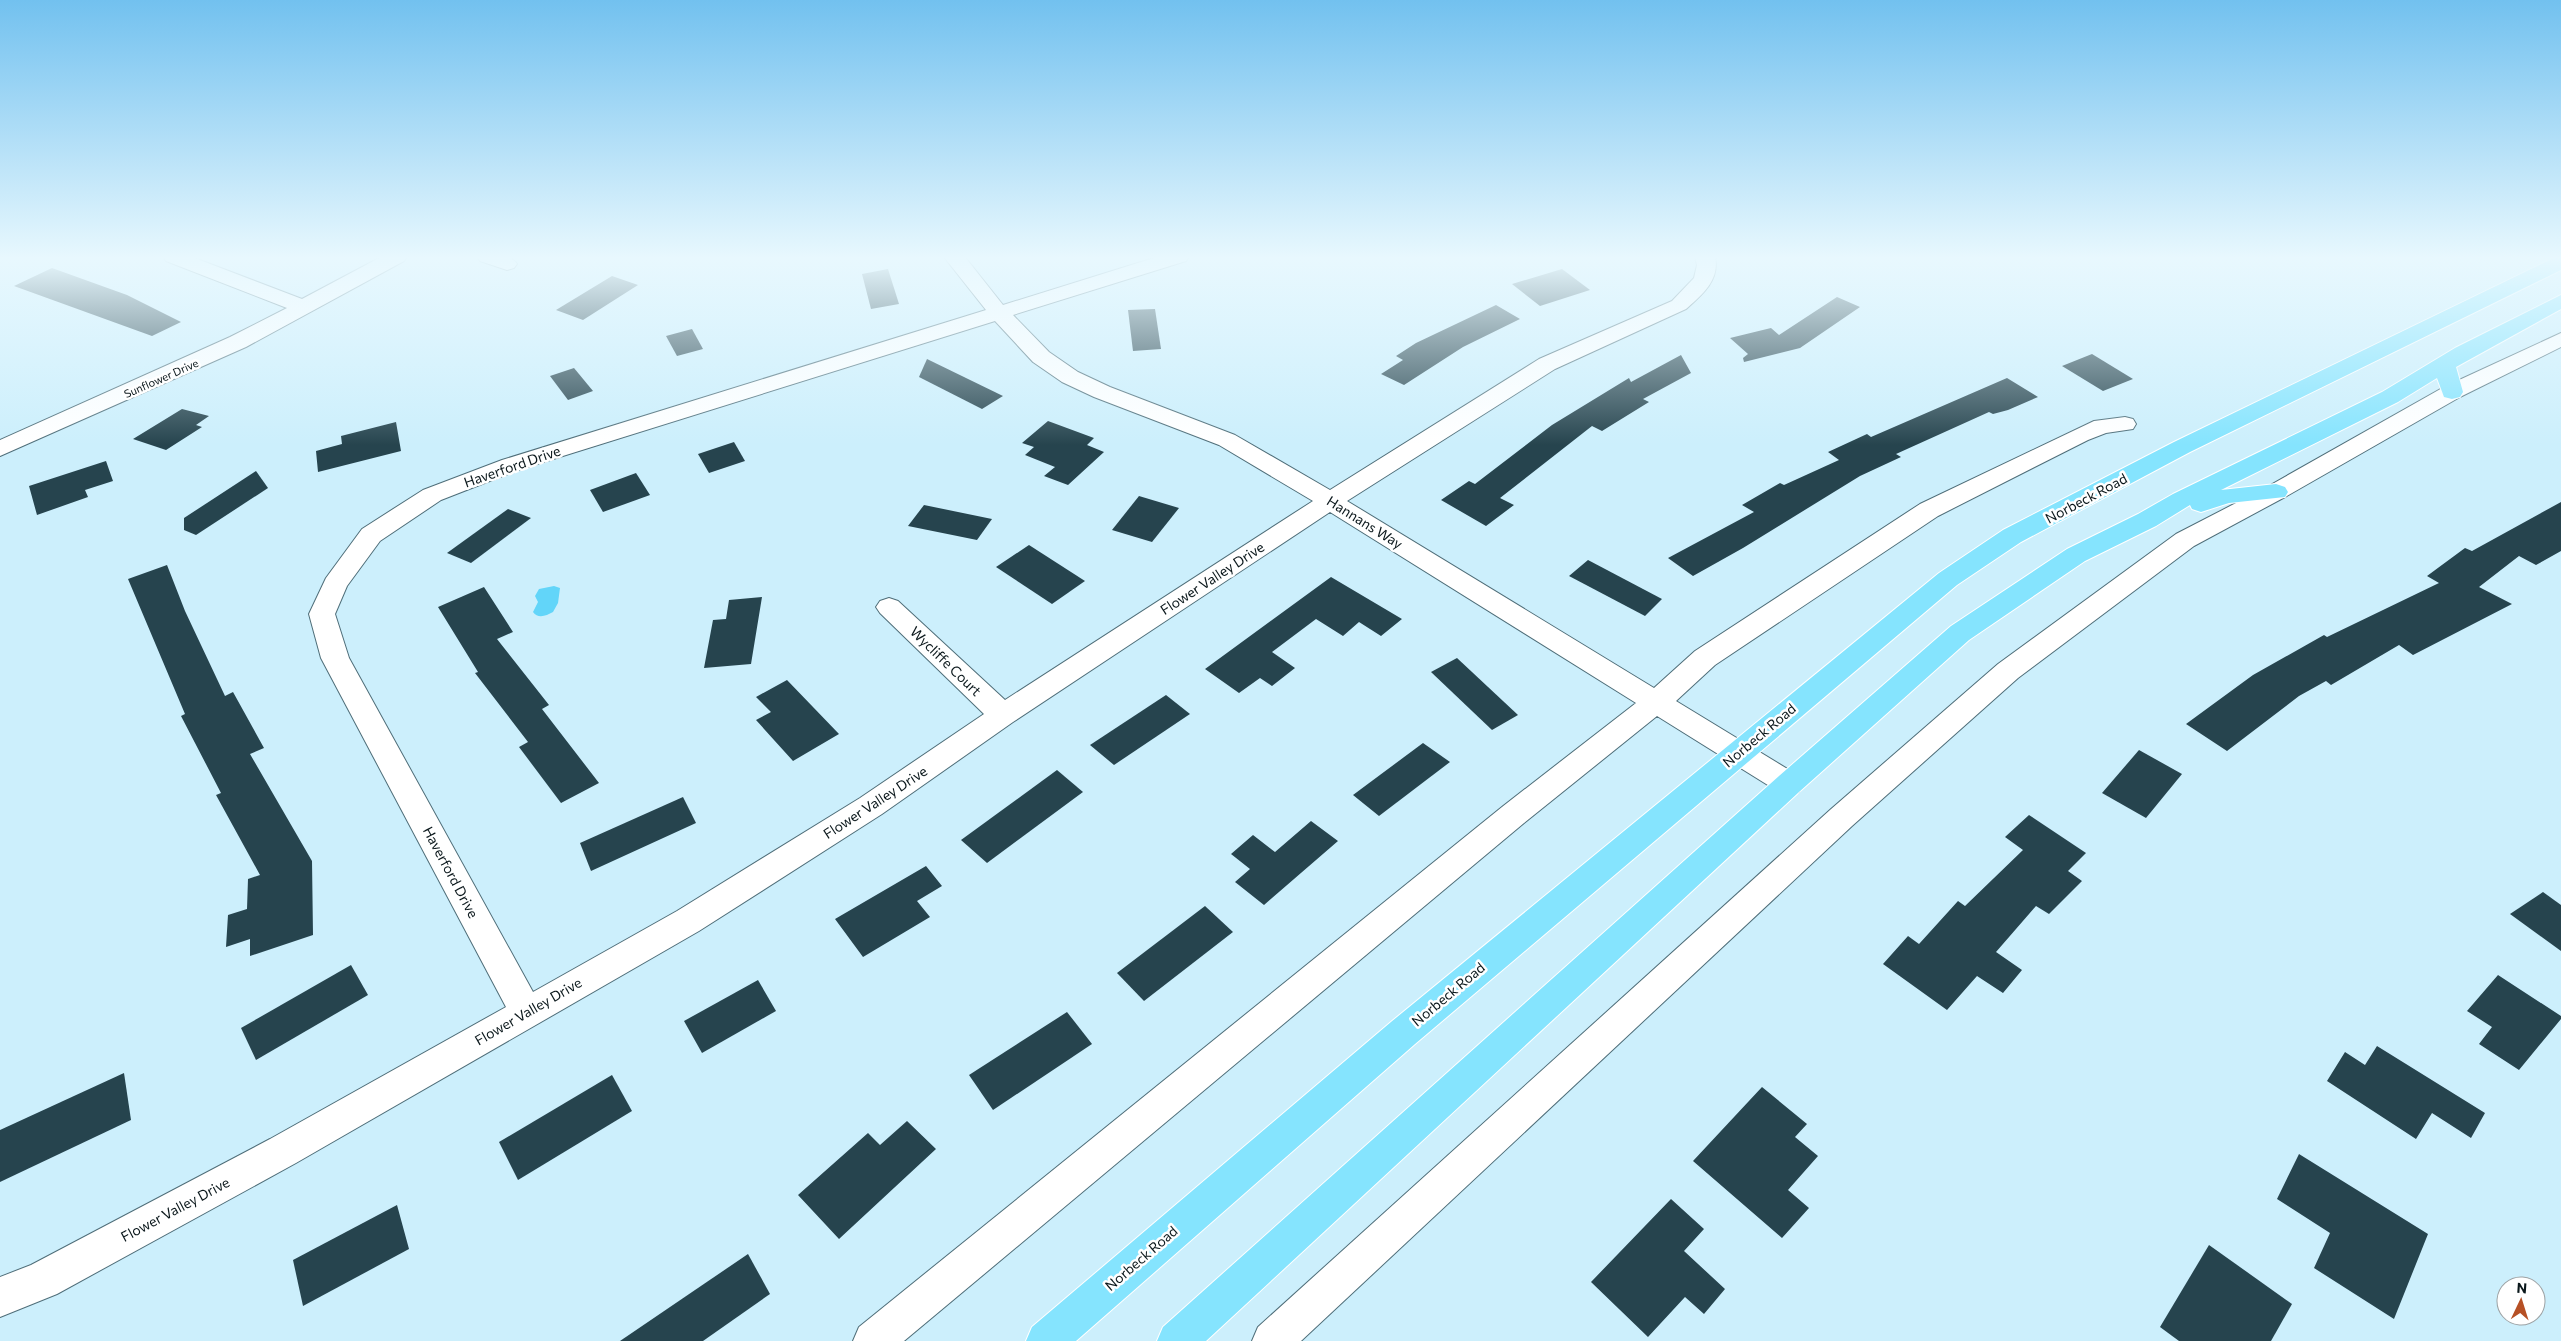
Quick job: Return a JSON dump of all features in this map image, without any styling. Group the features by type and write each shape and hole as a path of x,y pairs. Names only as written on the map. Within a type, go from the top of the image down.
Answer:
{"main road":[{"name":"Norbeck Road","path":"1046,1341 1402,1033 1948,579 2012,536 2182,448 2444,320"},
{"path":"2452,392 2454,336 2483,320"},
{"path":"1176,1341 1789,784 1960,633 2076,555 2147,520 2182,499 2390,397 2454,358 2526,320"},
{"path":"2147,520 2230,494 2276,492"}],"street":[{"name":"Sunflower Drive","path":"0,448 238,342 280,320"},
{"name":"Haverford Drive","path":"526,1011 335,658 322,614 335,584 371,536 432,495 510,465 978,320"},
{"name":"Hannans Way","path":"1005,320 1041,357 1070,377 1102,392 1227,440 1330,501 1789,784"},
{"name":"Flower Valley Drive","path":"0,1297 43,1280 283,1151 526,1011 688,921 871,806 1003,715 1330,501 1547,364 1646,320"},
{"path":"1272,1341 1841,818 2008,671 2185,540 2276,492 2452,392 2561,339"},
{"path":"874,1341 1513,815 1656,702 1705,658 1929,510 2080,435 2102,426 2125,424"},
{"name":"Wycliffe Court","path":"889,607 1003,715"}],"water":[{"path":"554,586 560,588 558,603 553,612 548,615 537,616 533,612 538,602 535,596 539,589"}],"building":[{"path":"107,320 176,320 181,322 152,336"},
{"path":"1129,320 1157,320 1161,349 1133,351"},
{"path":"1465,320 1519,320 1463,347 1404,385 1381,374 1403,360 1396,356 1416,343"},
{"path":"1803,320 1842,320 1800,348 1744,362 1743,358 1748,354 1730,338 1771,328 1779,335"},
{"path":"692,329 703,349 677,356 666,336"},
{"path":"2092,354 2133,379 2103,391 2062,366"},
{"path":"1681,355 1691,373 1643,399 1649,402 1602,431 1592,426 1500,498 1514,505 1486,526 1441,500 1469,481 1475,484 1552,425 1629,378 1631,382"},
{"path":"927,359 1003,396 982,409 919,377"},
{"path":"574,368 593,391 568,400 550,376"},
{"path":"2007,378 2038,397 2008,410 1993,414 1989,412 1896,454 1901,457 1860,476 1743,548 1693,576 1668,558 1754,512 1742,505 1780,483 1784,485 1839,460 1828,452 1867,434 1871,437"},
{"path":"182,409 209,416 196,425 202,427 166,450 133,439"},
{"path":"1048,421 1094,438 1087,445 1104,452 1068,485 1044,476 1055,467 1025,455 1034,447 1022,443"},
{"path":"396,422 401,451 318,472 316,451 342,444 341,436"},
{"path":"734,442 745,461 709,473 698,454"},
{"path":"106,461 113,481 85,490 88,497 37,515 29,486"},
{"path":"256,471 268,488 196,535 184,530 184,518"},
{"path":"636,473 650,495 603,512 590,490"},
{"path":"1139,496 1179,508 1152,542 1112,530"},
{"path":"2561,502 2561,551 2536,565 2519,556 2479,587 2512,604 2413,655 2399,645 2331,685 2326,681 2299,696 2227,751 2186,724 2253,675 2324,635 2327,637 2439,583 2427,576 2465,548 2472,551"},
{"path":"924,505 992,519 977,540 908,526"},
{"path":"508,509 531,518 471,563 447,553"},
{"path":"1029,545 1085,581 1052,604 996,567"},
{"path":"1588,560 1662,599 1645,616 1569,576"},
{"path":"167,565 185,611 225,696 233,692 264,748 250,754 312,861 313,935 250,956 250,939 226,947 228,915 247,909 248,879 260,875 216,795 221,793 181,716 185,714 128,579"},
{"path":"1331,577 1402,619 1381,636 1359,622 1343,636 1316,619 1272,652 1295,668 1272,686 1260,678 1239,693 1205,669"},
{"path":"484,587 513,632 497,639 549,705 542,709 599,783 561,803 519,747 528,742 475,673 478,672 438,607"},
{"path":"762,597 751,664 704,668 713,620 726,619 729,600"},
{"path":"1457,658 1518,715 1492,730 1431,672"},
{"path":"787,680 839,734 793,761 756,720 771,712 756,697"},
{"path":"1166,695 1190,714 1114,765 1090,745"},
{"path":"1423,743 1450,762 1379,816 1353,795"},
{"path":"2139,750 2182,774 2146,818 2102,793"},
{"path":"1057,770 1083,792 987,863 961,840"},
{"path":"683,797 696,823 591,871 580,843"},
{"path":"2029,815 2086,853 2068,871 2082,881 2049,914 2036,906 1996,952 2022,970 2003,993 1977,976 1947,1010 1883,964 1908,936 1919,944 1958,901 1965,906 2023,850 2005,837"},
{"path":"1311,821 1338,841 1264,905 1235,882 1250,869 1231,854 1253,835 1275,852"},
{"path":"926,866 942,886 917,901 930,917 863,957 835,919"},
{"path":"2543,892 2561,905 2561,951 2510,914"},
{"path":"1205,906 1233,932 1144,1001 1117,973"},
{"path":"351,965 368,995 256,1060 241,1028"},
{"path":"2498,975 2561,1016 2561,1019 2519,1070 2479,1044 2492,1027 2467,1011"},
{"path":"758,980 776,1011 702,1053 684,1021"},
{"path":"1067,1012 1092,1044 993,1110 969,1075"},
{"path":"2377,1046 2485,1113 2471,1138 2432,1113 2416,1139 2327,1081 2345,1052 2365,1065"},
{"path":"124,1073 131,1120 0,1182 0,1130"},
{"path":"612,1075 632,1111 518,1180 499,1142"},
{"path":"1762,1087 1807,1124 1795,1137 1818,1156 1788,1190 1809,1208 1782,1238 1693,1161"},
{"path":"907,1121 936,1149 839,1239 798,1195 868,1133 880,1145"},
{"path":"2299,1154 2428,1234 2394,1319 2314,1268 2330,1233 2277,1199"},
{"path":"1671,1199 1704,1229 1684,1251 1725,1289 1704,1314 1685,1297 1648,1337 1591,1282"},
{"path":"397,1205 409,1249 303,1306 293,1260"},
{"path":"2209,1245 2292,1304 2271,1341 2179,1341 2160,1327"},
{"path":"748,1254 770,1294 703,1341 620,1341"}]}
